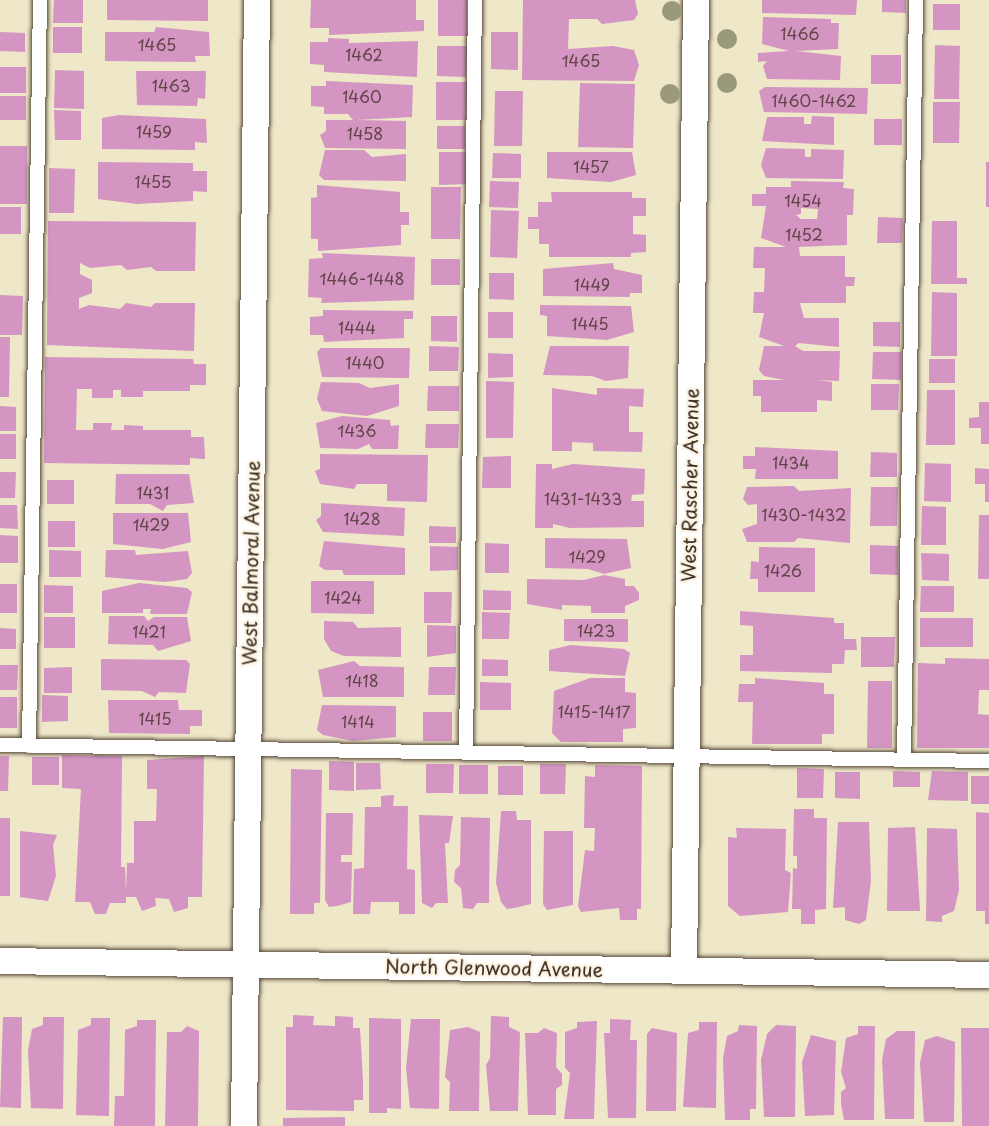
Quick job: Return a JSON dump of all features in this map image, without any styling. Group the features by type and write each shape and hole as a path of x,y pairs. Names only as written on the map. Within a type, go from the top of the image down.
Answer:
{"street":[{"name":"West Balmoral Avenue","path":"244,1126 257,0"},
{"name":"West Rascher Avenue","path":"684,970 696,0"},
{"name":"North Glenwood Avenue","path":"0,961 989,975"}],"lane":[{"path":"29,746 40,0"},
{"path":"466,752 475,0"},
{"path":"904,759 916,0"},
{"path":"0,745 989,761"}],"building":[{"path":"54,0 83,0 83,23 53,23"},
{"path":"107,0 208,0 208,21 107,20"},
{"path":"311,0 416,0 416,20 424,20 424,31 329,35 329,28 310,28"},
{"path":"438,0 467,0 467,36 438,36"},
{"path":"523,0 635,0 638,14 634,20 602,24 597,19 569,19 568,49 613,46 634,50 639,65 634,81 522,80"},
{"path":"762,0 857,0 856,15 762,13"},
{"path":"882,0 906,0 906,13 882,12"},
{"path":"933,4 960,4 960,30 933,30"},
{"path":"763,17 831,19 831,23 839,23 838,49 796,51 841,56 840,80 767,79 763,66 767,61 758,62 758,53 789,51 762,44"},
{"path":"53,27 82,27 82,53 53,53"},
{"path":"156,27 209,32 210,56 195,56 196,62 105,61 105,32 154,32"},
{"path":"0,32 25,33 25,52 0,51"},
{"path":"491,32 518,32 518,70 491,69"},
{"path":"328,38 349,39 349,43 418,41 417,77 324,72 324,65 310,64 310,42 328,42"},
{"path":"935,45 960,46 959,99 934,99"},
{"path":"437,46 467,46 466,77 437,76"},
{"path":"871,55 901,55 901,84 871,84"},
{"path":"0,67 26,67 26,93 0,93"},
{"path":"55,70 84,71 84,109 54,108"},
{"path":"136,71 206,71 205,99 198,98 197,106 137,105"},
{"path":"326,81 413,85 412,117 357,120 406,121 406,149 325,148 320,135 326,131 326,120 353,120 348,114 324,114 324,107 311,106 311,86 326,86"},
{"path":"436,82 467,82 466,120 436,120"},
{"path":"580,83 635,84 633,148 578,147"},
{"path":"765,87 868,88 867,114 764,112 759,91"},
{"path":"495,91 523,91 522,146 494,146"},
{"path":"0,96 26,96 26,120 0,120"},
{"path":"933,102 960,102 959,143 933,143"},
{"path":"54,110 81,111 81,140 55,140"},
{"path":"119,115 206,119 207,143 195,142 195,150 102,149 102,118"},
{"path":"812,116 834,117 834,145 762,141 767,117 804,117 804,124 811,124"},
{"path":"874,119 902,119 902,145 874,145"},
{"path":"437,126 465,126 465,149 437,149"},
{"path":"0,146 27,146 27,204 0,204"},
{"path":"766,148 805,149 805,157 811,157 811,149 844,150 843,179 766,178 761,165"},
{"path":"325,150 364,150 372,157 406,154 406,181 324,180 319,175"},
{"path":"439,152 468,152 468,184 439,185"},
{"path":"547,152 632,152 636,175 611,182 547,178"},
{"path":"493,153 521,154 521,178 492,178"},
{"path":"98,162 193,163 193,171 207,171 207,192 193,191 193,201 137,204 98,199"},
{"path":"986,162 989,162 989,207 986,207"},
{"path":"49,168 75,169 74,213 49,213"},
{"path":"490,181 519,182 518,208 489,207"},
{"path":"791,181 844,182 843,188 854,189 853,215 847,215 847,245 799,247 800,256 845,256 845,277 855,277 854,286 846,286 846,303 800,303 804,318 839,318 839,347 799,343 795,346 803,351 840,351 839,381 817,380 832,382 832,401 817,400 817,412 761,412 761,396 753,396 753,380 784,380 764,376 759,370 764,346 784,346 759,337 764,313 753,313 754,292 764,292 765,268 753,268 754,247 786,247 761,238 766,206 752,206 752,194 766,194 766,187 791,187","holes":["801,208 818,209 817,219 801,219 796,215 801,214"]},
{"path":"317,185 400,192 400,212 409,212 409,225 401,225 401,245 318,251 318,239 311,239 311,198 317,197"},
{"path":"431,187 461,187 460,239 431,239"},
{"path":"551,192 632,192 632,198 646,198 646,216 633,216 633,234 646,235 646,252 631,253 631,257 549,257 549,244 539,244 539,229 528,229 528,217 538,217 538,202 552,202"},
{"path":"0,207 21,207 21,234 0,234"},
{"path":"491,210 519,211 517,258 490,257"},
{"path":"878,217 903,218 902,243 877,243"},
{"path":"48,221 196,222 195,271 156,271 151,267 127,270 121,265 90,268 80,263 80,274 92,280 92,293 79,298 79,309 89,305 120,309 126,303 151,307 155,303 195,303 194,351 47,345"},
{"path":"932,221 957,221 957,278 967,278 967,284 931,284"},
{"path":"322,253 415,257 414,300 321,303 322,298 308,297 309,259 323,258"},
{"path":"431,259 460,259 460,285 431,285"},
{"path":"613,263 614,269 642,275 642,293 630,293 630,297 543,296 543,269"},
{"path":"489,273 514,273 514,300 489,299"},
{"path":"932,292 957,293 957,356 931,356"},
{"path":"0,295 23,296 22,335 0,335"},
{"path":"540,305 631,306 634,332 607,340 547,336 547,316 540,315"},
{"path":"323,310 413,311 413,319 404,319 404,338 324,342 323,335 310,335 310,317 323,316"},
{"path":"488,312 513,312 513,338 488,338"},
{"path":"431,316 457,316 457,342 431,341"},
{"path":"873,322 900,322 900,347 873,346"},
{"path":"0,337 10,337 9,397 0,397"},
{"path":"429,346 459,347 458,371 429,371"},
{"path":"550,346 629,346 628,378 606,381 592,376 543,375"},
{"path":"321,348 410,348 409,378 322,377 317,352"},
{"path":"873,352 901,352 901,380 872,379"},
{"path":"488,353 513,354 513,377 488,378"},
{"path":"45,357 193,359 194,364 206,364 206,385 190,385 190,391 143,391 143,397 121,397 121,390 113,390 113,398 92,398 92,389 77,389 76,430 93,430 93,423 112,423 111,430 124,430 124,425 143,426 143,430 191,430 191,437 204,437 205,459 190,458 190,465 44,463"},
{"path":"929,359 955,359 955,383 929,383"},
{"path":"486,381 514,382 513,438 486,438"},
{"path":"321,382 359,383 370,388 399,384 399,406 367,416 322,411 317,399"},
{"path":"871,384 899,384 898,410 871,410"},
{"path":"428,386 459,386 459,411 427,411"},
{"path":"552,388 597,395 597,388 644,389 643,407 629,406 629,432 643,432 642,452 593,451 593,443 572,442 572,451 552,451"},
{"path":"927,390 955,390 955,445 926,445"},
{"path":"979,402 989,402 989,444 981,444 981,428 969,428 969,418 979,417"},
{"path":"0,406 16,407 16,431 0,431"},
{"path":"342,416 390,420 391,426 399,425 398,449 372,449 369,444 358,449 320,448 316,423"},
{"path":"426,424 459,424 458,448 425,448"},
{"path":"0,434 16,434 16,459 0,459"},
{"path":"755,447 838,451 838,479 755,479 756,469 743,469 743,456 755,456"},
{"path":"871,452 897,453 897,477 870,477"},
{"path":"320,454 428,455 427,502 387,501 387,484 357,484 354,489 320,484 315,471 320,469"},
{"path":"511,456 511,488 482,488 483,457"},
{"path":"925,463 951,464 951,502 924,501"},
{"path":"536,464 552,464 552,469 573,464 645,469 644,494 632,495 631,501 644,501 644,527 570,528 553,524 553,528 535,528"},
{"path":"975,468 989,469 989,502 985,502 985,484 975,484"},
{"path":"0,472 16,472 15,498 0,498"},
{"path":"116,474 189,474 194,503 167,505 163,511 150,504 115,504"},
{"path":"47,480 74,480 74,504 47,504"},
{"path":"794,486 799,491 851,488 850,543 798,538 794,542 747,542 742,529 757,524 757,504 748,505 743,499 747,487"},
{"path":"871,487 898,487 897,526 870,526"},
{"path":"321,503 405,508 404,536 323,532 316,520 321,516"},
{"path":"0,505 17,505 18,529 0,528"},
{"path":"922,506 946,507 946,545 921,545"},
{"path":"113,513 188,513 191,542 163,549 113,544"},
{"path":"979,515 989,515 989,579 978,579"},
{"path":"48,521 75,521 75,547 48,547"},
{"path":"429,526 456,527 456,543 429,543"},
{"path":"0,535 18,536 18,563 0,563"},
{"path":"545,538 627,539 631,568 604,574 588,569 545,568"},
{"path":"324,541 405,548 405,575 344,575 342,570 325,570 319,566"},
{"path":"485,543 509,544 509,573 485,573"},
{"path":"870,545 898,546 898,575 870,574"},
{"path":"430,546 458,547 458,570 430,571"},
{"path":"759,547 815,548 815,592 758,592 758,579 750,579 751,561 759,562"},
{"path":"49,550 81,551 81,577 49,577"},
{"path":"106,550 135,550 136,555 188,551 192,573 187,579 165,582 105,577"},
{"path":"921,553 949,554 949,581 922,580"},
{"path":"604,575 625,579 625,586 634,586 639,593 639,600 625,606 625,613 591,613 591,606 562,605 562,610 527,604 527,579 584,580"},
{"path":"311,581 374,581 374,614 311,613"},
{"path":"139,583 187,588 192,592 187,614 150,614 151,609 143,609 143,613 102,613 102,591"},
{"path":"0,584 17,584 17,613 0,613"},
{"path":"44,585 73,586 73,613 44,613"},
{"path":"921,586 954,586 954,612 920,612"},
{"path":"483,590 511,591 511,610 483,610"},
{"path":"424,592 452,592 451,623 424,623"},
{"path":"740,611 834,618 834,623 844,623 844,639 856,639 857,650 845,650 844,664 832,664 832,673 740,671 740,655 753,655 753,626 740,625"},
{"path":"482,612 510,613 509,639 482,639"},
{"path":"109,616 144,616 148,621 154,617 187,617 191,641 158,651 153,645 108,644"},
{"path":"44,617 75,617 75,648 44,648"},
{"path":"920,618 973,618 973,647 920,647"},
{"path":"564,619 628,619 628,642 564,641"},
{"path":"324,621 353,622 358,628 401,627 401,657 344,656 331,651 324,639"},
{"path":"427,625 456,626 456,653 427,657"},
{"path":"0,628 16,629 16,649 0,649"},
{"path":"861,637 895,637 894,667 861,667"},
{"path":"571,645 624,649 630,653 625,676 549,671 549,650"},
{"path":"945,658 989,659 989,690 979,690 978,714 989,715 989,748 917,748 918,663 945,664"},
{"path":"101,659 186,660 190,664 186,693 159,692 155,697 142,691 101,690"},
{"path":"482,659 508,660 508,676 482,676"},
{"path":"354,661 360,666 404,667 404,697 323,697 318,670"},
{"path":"0,665 18,665 17,690 0,690"},
{"path":"72,667 72,693 44,693 44,668"},
{"path":"429,667 456,667 455,695 428,695"},
{"path":"590,678 625,678 625,692 636,693 636,728 623,729 623,742 561,742 552,733 554,691"},
{"path":"755,678 824,683 824,694 834,694 834,734 822,734 822,744 752,744 753,702 738,702 739,684 755,684"},
{"path":"868,681 892,681 892,748 867,748"},
{"path":"480,682 511,683 511,710 480,710"},
{"path":"42,695 68,696 68,721 42,722"},
{"path":"0,697 17,697 17,728 0,728"},
{"path":"108,700 178,700 179,710 202,710 202,726 190,726 190,734 109,733"},
{"path":"322,705 396,706 396,737 353,741 323,735 317,730"},
{"path":"423,712 452,712 452,741 423,741"},
{"path":"62,755 122,756 121,867 125,867 126,892 127,863 134,863 134,821 156,821 157,789 147,789 147,760 204,756 202,897 188,897 188,908 174,912 169,899 155,898 156,906 142,911 136,897 126,897 126,903 110,903 106,914 95,914 90,902 75,902 81,789 62,788"},
{"path":"0,756 9,756 8,791 0,791"},
{"path":"32,757 59,757 59,785 32,785"},
{"path":"329,761 354,762 354,791 329,790"},
{"path":"356,763 380,763 381,789 356,790"},
{"path":"426,764 454,764 453,793 426,793"},
{"path":"540,764 566,764 565,794 540,794"},
{"path":"459,765 488,765 488,794 459,794"},
{"path":"595,765 642,766 641,909 637,909 637,920 620,920 619,908 581,912 578,906 585,850 594,851 595,828 584,828 585,776 595,777"},
{"path":"498,766 523,766 523,795 498,795"},
{"path":"797,768 824,769 823,798 797,798"},
{"path":"291,769 322,770 320,903 314,903 314,914 290,914"},
{"path":"893,771 920,772 920,787 893,787"},
{"path":"932,771 968,772 968,801 928,800"},
{"path":"835,772 860,772 860,799 835,798"},
{"path":"971,776 989,776 989,804 971,804"},
{"path":"394,795 393,806 408,806 407,869 415,870 415,914 399,914 399,902 371,902 370,914 353,914 354,869 364,868 365,807 381,807 381,796"},
{"path":"794,809 814,809 814,818 827,818 826,909 815,910 815,924 801,924 801,909 792,909 793,868 797,869 797,856 793,856"},
{"path":"501,811 516,811 517,820 531,820 531,904 507,909 501,902 496,883"},
{"path":"976,812 989,813 989,924 985,924 985,911 976,911"},
{"path":"326,813 353,813 352,855 341,855 341,862 352,862 351,902 329,907 325,900"},
{"path":"419,815 453,816 449,843 445,843 448,903 436,903 432,908 422,903"},
{"path":"461,817 490,818 489,903 477,903 473,909 463,908 461,888 454,882 455,870 460,865"},
{"path":"0,818 10,818 10,896 0,896"},
{"path":"838,822 869,822 871,881 866,920 859,924 845,920 845,907 833,908"},
{"path":"915,827 920,911 887,911 888,828"},
{"path":"736,828 786,829 785,870 791,873 788,912 740,916 728,906 728,837 737,838"},
{"path":"927,828 957,829 959,890 954,911 942,916 942,922 926,921"},
{"path":"20,831 57,835 53,845 56,876 48,901 20,897"},
{"path":"544,831 573,831 573,905 547,910 543,904"},
{"path":"293,1015 314,1016 313,1025 335,1026 335,1016 353,1017 353,1028 360,1028 363,1100 354,1100 354,1111 286,1110 286,1027 293,1027"},
{"path":"491,1016 509,1017 509,1027 520,1032 518,1111 490,1111 486,1065 490,1058"},
{"path":"3,1017 22,1017 21,1108 0,1107"},
{"path":"43,1017 64,1017 63,1109 31,1108 28,1050 32,1029 43,1025"},
{"path":"91,1018 110,1018 109,1116 76,1115 78,1030 91,1025"},
{"path":"369,1018 401,1019 401,1109 387,1108 387,1113 369,1113"},
{"path":"411,1019 440,1019 439,1109 410,1108 406,1068"},
{"path":"610,1019 631,1020 630,1040 637,1040 636,1118 608,1118 604,1033 610,1033"},
{"path":"137,1020 156,1020 155,1126 114,1126 115,1096 124,1096 125,1030 137,1026"},
{"path":"597,1021 594,1119 564,1119 570,1073 565,1068 565,1032 577,1028 577,1022"},
{"path":"699,1022 717,1022 716,1108 683,1107 688,1033 699,1030"},
{"path":"739,1025 757,1026 756,1109 750,1109 750,1120 725,1120 723,1058 727,1036 738,1031"},
{"path":"776,1025 796,1026 795,1117 764,1117 761,1060 767,1034"},
{"path":"187,1026 199,1031 198,1126 165,1126 167,1032 181,1032"},
{"path":"858,1026 875,1026 874,1120 844,1120 841,1104 841,1092 846,1088 841,1072 846,1038 858,1034"},
{"path":"468,1027 480,1032 479,1111 449,1111 450,1082 445,1077 450,1030"},
{"path":"544,1028 557,1033 556,1067 562,1074 562,1085 556,1089 556,1115 528,1115 525,1033 538,1033"},
{"path":"652,1028 677,1033 676,1111 646,1111 647,1034"},
{"path":"961,1028 989,1028 989,1126 962,1126"},
{"path":"897,1031 915,1031 914,1119 885,1119 882,1060 886,1039"},
{"path":"811,1035 836,1041 834,1115 805,1116 802,1062"},
{"path":"937,1036 955,1042 954,1122 924,1122 920,1063 925,1040"},
{"path":"345,1117 345,1126 283,1126 283,1118"}]}
